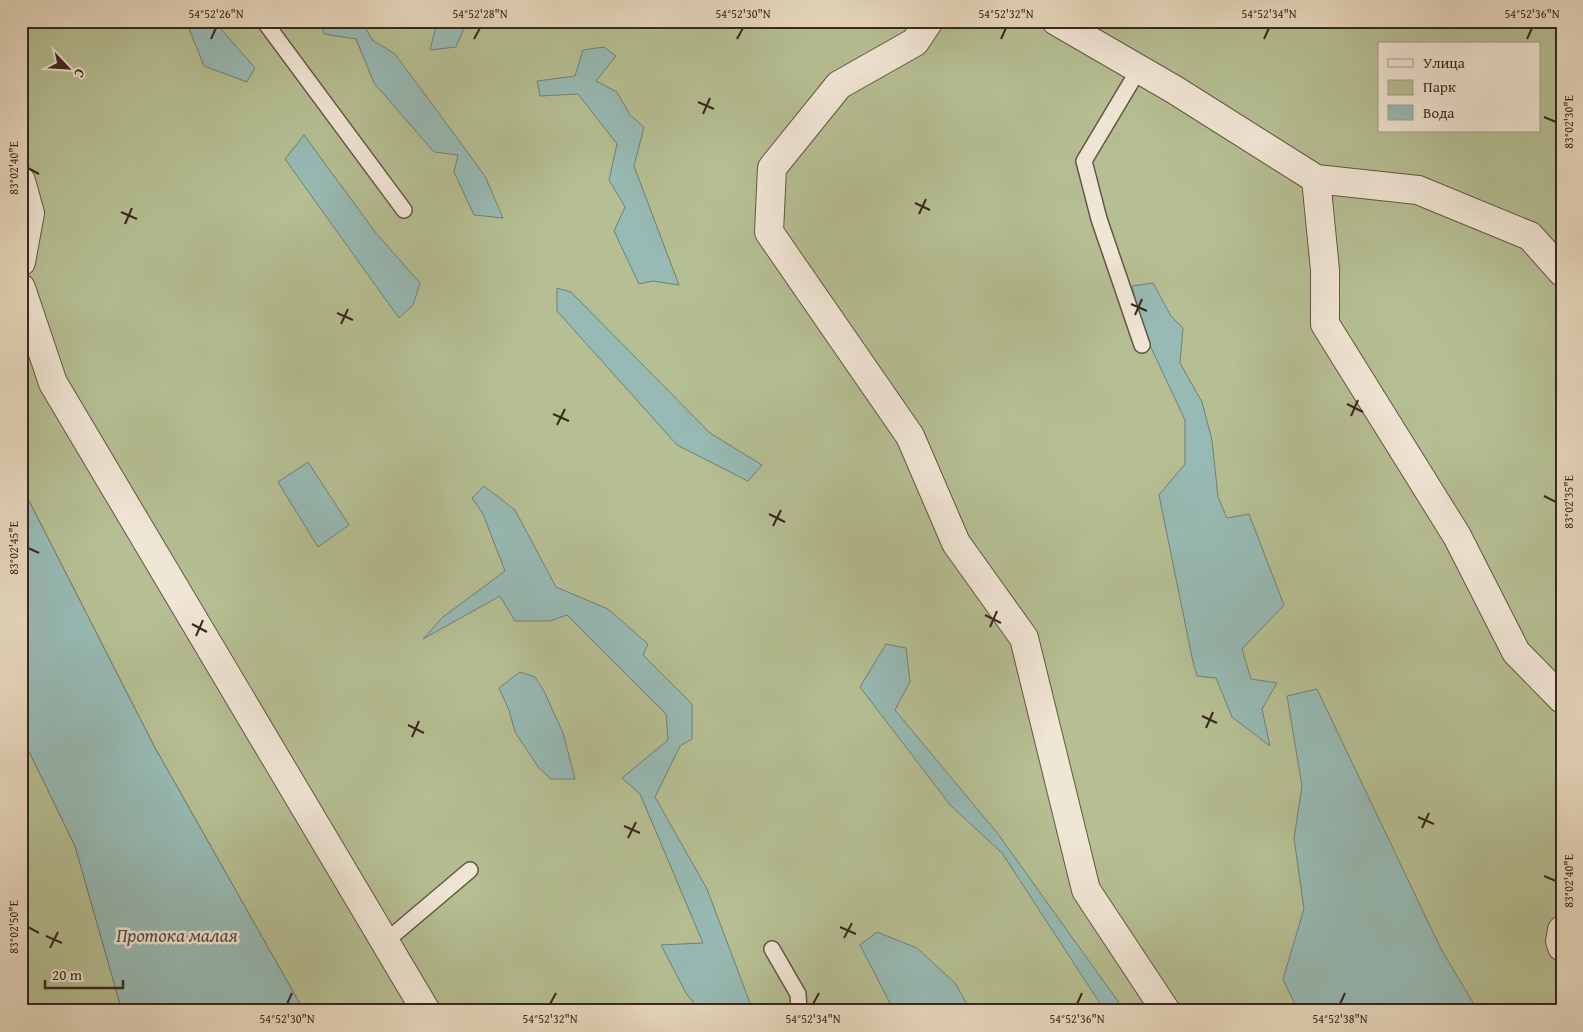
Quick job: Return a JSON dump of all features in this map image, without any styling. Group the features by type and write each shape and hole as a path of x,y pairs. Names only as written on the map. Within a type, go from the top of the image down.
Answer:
{"street":[{"path":"929,21 914,42 839,85 772,168 769,232 910,436 956,543 1024,638 1086,890 1166,1011"},
{"path":"1056,21 1139,69 1316,179 1418,190 1530,236 1562,272"},
{"path":"1316,179 1325,270 1325,324 1457,536 1516,652 1562,699"},
{"path":"21,181 30,213 21,262"},
{"path":"21,288 53,383 426,1011"},
{"path":"1562,930 1560,941 1562,947"}],"lane":[{"path":"264,21 404,210"},
{"path":"1139,69 1084,161 1099,220 1142,345"},
{"path":"385,942 470,870"},
{"path":"772,949 798,994 799,1011"}],"green space":[{"path":"21,21 1562,21 1562,1011 304,1011 154,746 21,485"},
{"path":"21,735 75,846 122,1011 21,1011"}],"water":[{"path":"186,21 214,21 255,68 247,82 204,66"},
{"path":"320,21 362,21 372,40 395,54 485,176 503,218 474,215 454,172 458,155 434,152 374,83 356,39 324,34"},
{"path":"431,21 467,21 456,47 430,50 436,26"},
{"path":"604,47 616,56 596,81 617,92 630,115 644,127 634,166 679,285 653,281 639,284 614,231 625,207 609,180 617,144 578,94 540,96 537,81 575,76 583,50"},
{"path":"304,135 376,233 420,283 413,305 399,318 285,159"},
{"path":"1153,283 1171,316 1183,328 1180,363 1202,402 1212,440 1218,497 1227,518 1249,514 1284,605 1242,649 1251,679 1277,683 1262,709 1270,746 1232,717 1216,678 1197,676 1193,662 1159,495 1185,464 1185,420 1146,337 1132,286"},
{"path":"557,288 571,292 710,433 762,465 748,481 677,445 557,311"},
{"path":"308,462 349,525 318,547 278,482"},
{"name":"Протока малая","path":"21,485 154,746 304,1011 122,1011 75,846 21,735"},
{"path":"484,486 515,510 556,587 608,609 648,644 643,655 692,704 692,739 680,746 655,797 707,889 753,1011 700,1011 686,993 661,945 703,943 640,794 622,778 668,740 666,714 567,615 550,621 515,621 500,596 423,639 443,617 505,571 483,514 472,498"},
{"path":"886,644 906,648 910,682 895,710 998,834 1125,1011 1105,1011 1002,853 951,806 860,687"},
{"path":"520,672 535,677 544,691 563,733 575,779 551,779 539,768 515,732 509,710 499,688"},
{"path":"1317,689 1441,949 1478,1011 1298,1011 1283,979 1304,909 1294,838 1302,786 1287,696"},
{"path":"877,932 917,948 955,983 971,1011 894,1011 860,945"}]}
